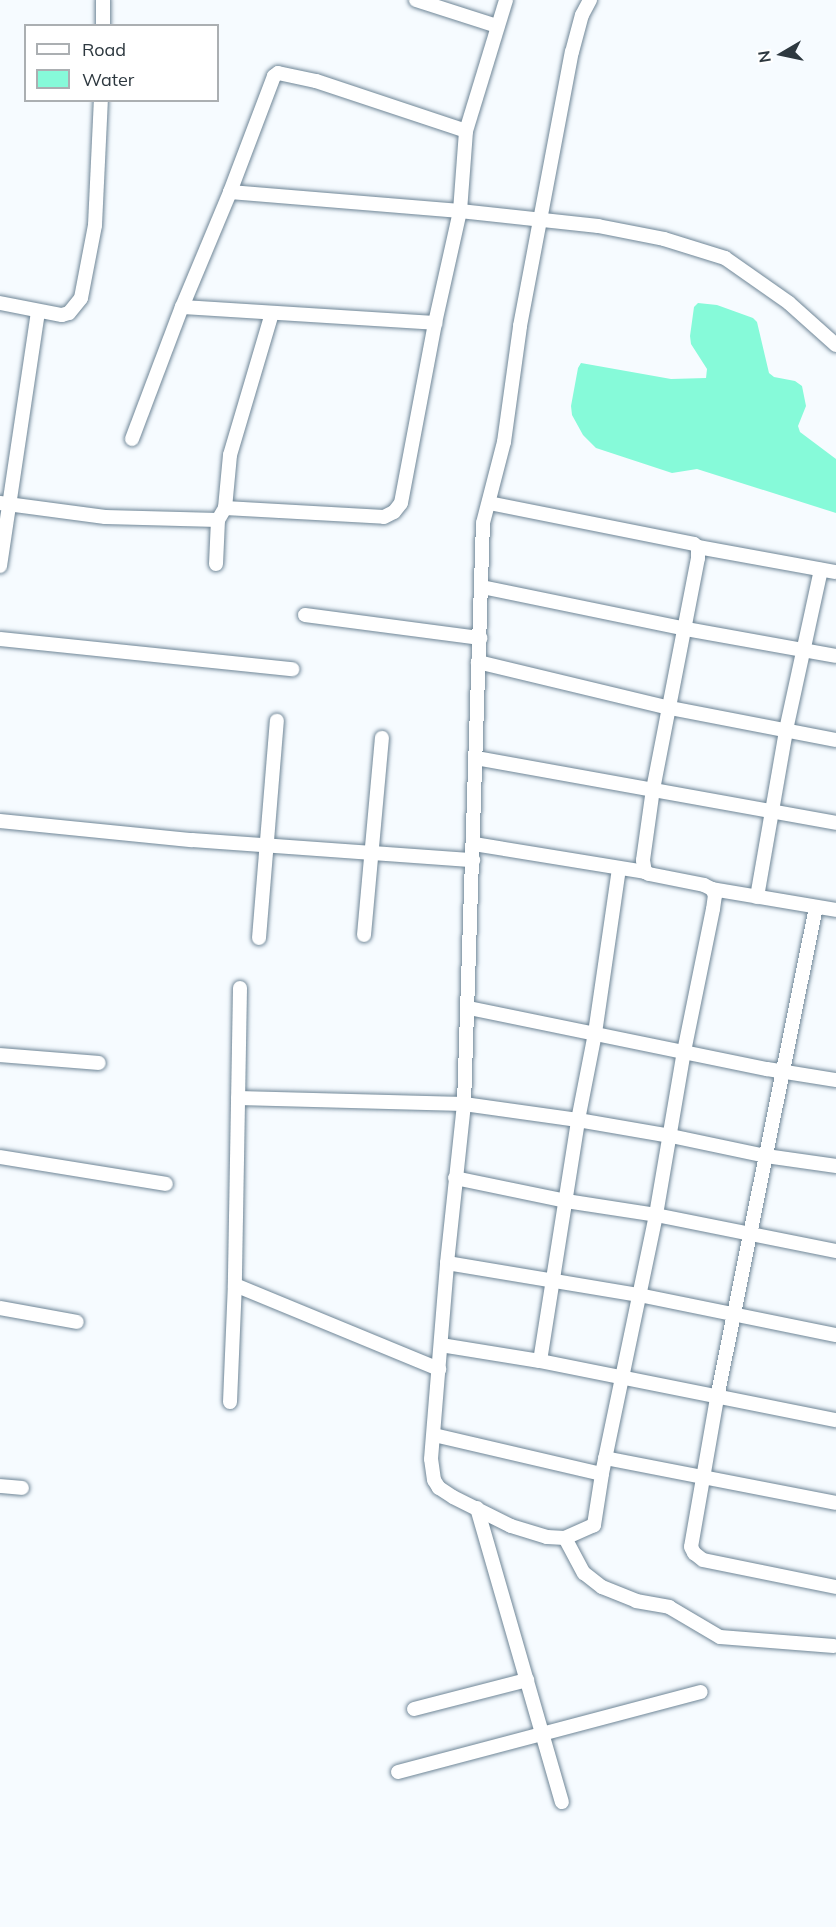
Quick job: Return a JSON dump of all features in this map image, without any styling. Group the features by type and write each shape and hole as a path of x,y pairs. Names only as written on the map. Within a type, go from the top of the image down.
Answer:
{"street":[{"path":"103,0 103,24"},
{"path":"416,0 497,26"},
{"path":"5,504 105,517 221,514 384,517 394,512 401,503 435,323 460,211 466,131 506,0"},
{"path":"590,0 582,15 572,52 542,221 520,326 504,442 483,523 469,1008 464,1104 447,1263 431,1459 434,1480 439,1488 511,1526 547,1537 566,1538 594,1525 605,1458 671,1136 684,1052 713,909 715,895 712,889"},
{"path":"132,439 274,76 278,73 316,81 466,131"},
{"path":"0,303 38,312 69,313 81,298 95,225 101,102"},
{"path":"230,192 460,211 598,226 664,239 725,258 789,303 836,345"},
{"path":"182,307 435,323"},
{"path":"0,566 5,504 38,312"},
{"path":"216,564 230,455 272,313"},
{"path":"489,503 694,544 698,548 836,572"},
{"path":"645,872 643,860 653,789 686,629 698,548"},
{"path":"757,897 786,730 821,570"},
{"path":"482,587 686,629 836,656"},
{"path":"305,615 480,638"},
{"path":"0,639 292,669"},
{"path":"478,662 670,708 836,740"},
{"path":"259,938 277,721"},
{"path":"364,935 382,738"},
{"path":"476,758 836,823"},
{"path":"0,821 267,845 473,860"},
{"path":"474,844 645,872 704,885 712,889 836,910"},
{"path":"540,1361 578,1120 595,1033 619,869"},
{"path":"816,907 785,1071 717,1398 691,1545 694,1553 703,1560 836,1587"},
{"path":"230,1402 235,1285 240,988"},
{"path":"469,1008 836,1080"},
{"path":"0,1055 99,1063"},
{"path":"238,1098 464,1104 578,1120 766,1156 836,1166"},
{"path":"0,1157 166,1184"},
{"path":"455,1178 836,1251"},
{"path":"447,1263 639,1295 836,1335"},
{"path":"235,1285 439,1369"},
{"path":"0,1308 77,1322"},
{"path":"441,1345 540,1361 836,1420"},
{"path":"434,1435 602,1474"},
{"path":"605,1458 836,1503"},
{"path":"0,1486 22,1488"},
{"path":"477,1508 562,1802"},
{"path":"566,1538 584,1573 602,1587 636,1601 669,1607 720,1637 834,1646"},
{"path":"414,1709 527,1680"},
{"path":"398,1772 701,1692"}],"water":[{"path":"698,303 717,305 753,318 757,322 769,373 774,377 795,381 802,386 806,406 798,426 800,432 836,459 836,513 697,469 672,473 596,448 583,435 572,415 571,406 581,363 671,379 706,378 707,369 691,344 690,336 694,307"}]}
